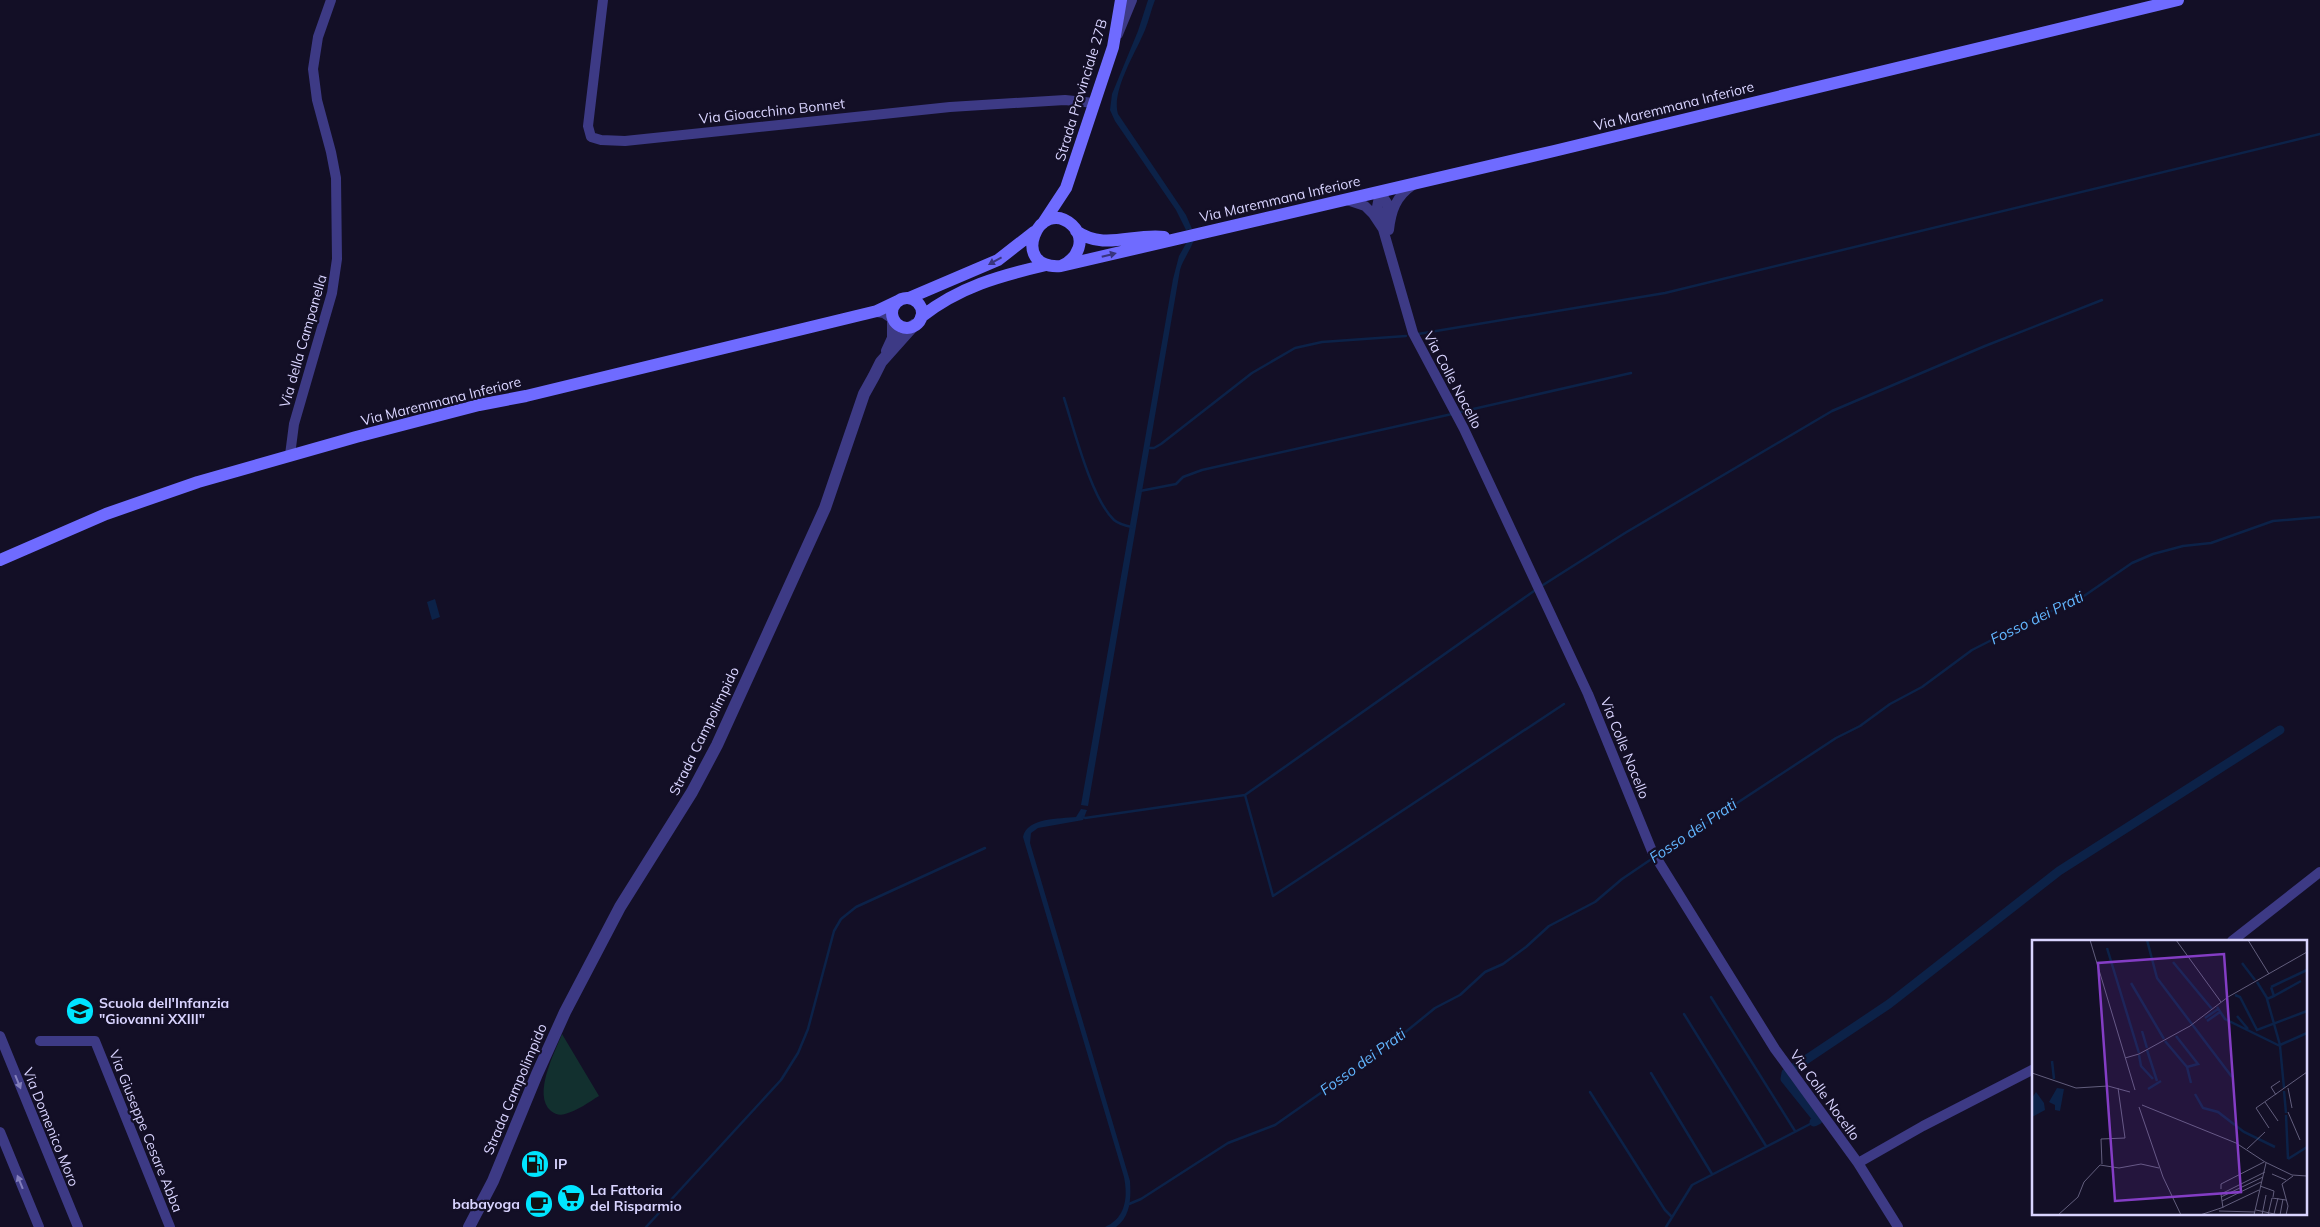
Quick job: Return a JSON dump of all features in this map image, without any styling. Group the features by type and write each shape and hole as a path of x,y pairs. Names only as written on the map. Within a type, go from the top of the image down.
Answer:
{"main road":[{"name":"Strada Provinciale 27B","path":"1066,188 1112,47 1121,0"},
{"name":"Via Maremmana Inferiore","path":"1061,266 1380,192 2178,0"},
{"path":"1046,264 1035,254 1032,247 1034,232 1043,223 1066,188"},
{"path":"918,321 920,307 914,300 904,300 893,309 894,318 900,326 910,327 918,321 943,300 973,285 1001,275 1046,264 1061,266 1074,258 1078,252 1079,238 1065,207 1066,188"},
{"path":"1043,223 1057,219 1073,228"},
{"name":"Via Maremmana Inferiore","path":"1073,228 1084,236 1102,242 1154,236 1176,238"},
{"name":"Via Maremmana Inferiore","path":"0,560 106,514 198,482 290,454 479,405 526,396 877,311 998,260 1034,232"}],"street":[{"name":"Via della Campanella","path":"290,454 292,430 332,292 338,259 335,172 317,100 313,69 318,36 330,0"},
{"name":"Via Gioacchino Bonnet","path":"603,0 588,126 591,137 601,140 624,141 950,107 1065,100 1094,103"},
{"path":"1112,47 1132,0"},
{"path":"1386,229 1397,200 1418,182"},
{"name":"Via Colle Nocello","path":"1380,192 1377,207 1386,229 1415,339 1457,416 1588,694 1652,850 1790,1071 1858,1164 1898,1227"},
{"path":"1343,200 1358,202 1365,206 1386,229"},
{"path":"877,311 884,312 894,318 893,338 882,362"},
{"name":"Strada Campolimpido","path":"469,1227 493,1180 543,1058 565,1012 620,908 692,792 717,745 820,521 864,394 882,362 918,321"},
{"path":"2233,940 2320,872"},
{"name":"Via Domenico Moro","path":"0,1036 78,1227"},
{"name":"Via Giuseppe Cesare Abba","path":"40,1041 95,1041 170,1227"},
{"path":"1858,1164 1923,1126 2032,1070"},
{"path":"0,1132 39,1227"}],"green space":[{"path":"562,1034 599,1096 578,1109 561,1115 551,1111 546,1104 544,1084 550,1062"}],"water":[{"path":"1148,0 1155,0 1145,30 1121,83 1118,94 1118,114 1186,215 1192,229 1186,230 1176,210 1115,121 1110,110 1112,94 1138,31"},
{"path":"1194,239 1180,270 1088,806 1081,805 1173,279 1179,256 1188,240"},
{"path":"435,599 440,617 432,620 427,602"},
{"path":"1081,809 1087,810 1083,820 1038,828 1031,833 1030,843 1130,1181 1129,1206 1125,1218 1116,1227 1105,1227 1117,1218 1124,1206 1126,1192 1124,1177 1023,837 1026,830 1037,822 1076,817"}],"waterway":[{"path":"1418,334 1665,293 2320,134"},
{"path":"1543,585 1625,533 1832,411 1985,346 2102,300"},
{"path":"1149,448 1154,448 1161,444 1252,373 1295,348 1322,342 1406,336"},
{"path":"1460,412 1631,373"},
{"path":"1064,398 1084,462 1098,496 1114,520 1132,527"},
{"path":"1140,491 1176,484 1183,477 1202,470 1452,414"},
{"name":"Fosso dei Prati","path":"1658,855 1836,738 1860,726 1890,704 1922,687 1972,650 2031,620 2081,598 2132,563 2153,554 2183,546 2211,543 2273,521 2320,517"},
{"path":"1083,817 1245,795 1534,591"},
{"path":"1245,795 1273,896 1564,704"},
{"path":"1792,1069 1889,1004 2059,871 2280,730"},
{"path":"646,1227 781,1080 798,1053 808,1029 834,931 841,919 856,907 985,848"},
{"name":"Fosso dei Prati","path":"1129,1204 1141,1199 1228,1143 1275,1125 1392,1043 1435,1008 1460,995 1485,972 1503,964 1526,947 1549,926 1595,902 1622,879 1653,858"},
{"path":"1711,997 1795,1131"},
{"path":"1684,1014 1766,1146"},
{"path":"1651,1073 1712,1174"},
{"path":"1786,1073 1785,1079 1818,1120 1814,1122"},
{"path":"1590,1092 1665,1210 1672,1217"},
{"path":"1666,1227 1692,1185 1814,1122"}],"place":[{"name":"Scuola dell'Infanzia \"Giovanni XXIII\"","path":"80,1011"},
{"name":"IP","path":"535,1164"},
{"name":"La Fattoria del Risparmio","path":"571,1198"},
{"name":"babayoga","path":"539,1204"}]}
